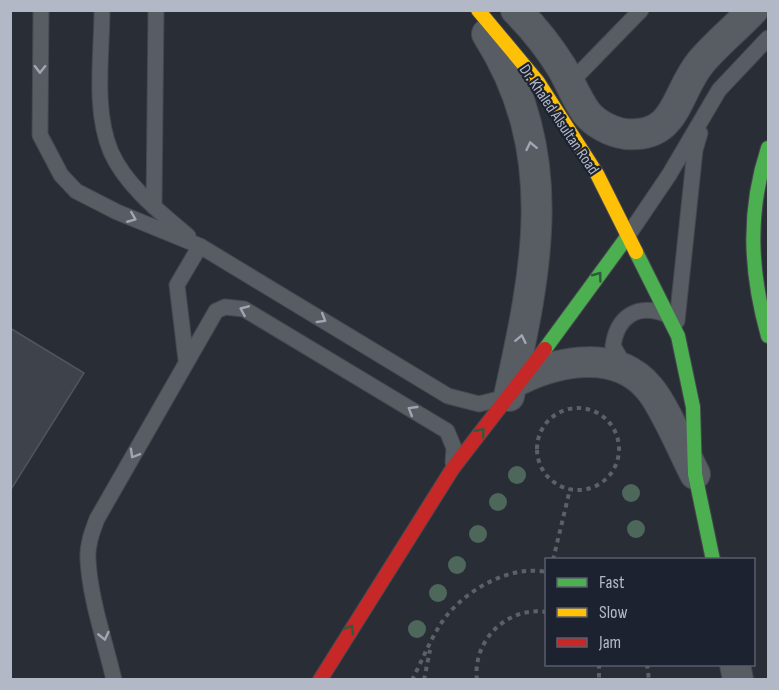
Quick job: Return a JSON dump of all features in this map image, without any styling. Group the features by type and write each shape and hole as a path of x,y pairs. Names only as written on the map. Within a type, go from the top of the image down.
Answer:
{"street":[{"path":"472,10 494,46 515,88 536,168 536,258 515,388"},
{"name":"Dr. Khaled Alsultan Road","path":"478,10 538,82 597,174 676,333 686,364 693,407 695,474 713,558"},
{"name":"Dr. Khaled Alsultan Road","path":"516,10 545,42 586,113 601,126 619,133 637,135 658,129 670,118 696,69 753,10"},
{"path":"767,162 755,207 751,251 757,299 768,336"},
{"path":"320,680 453,468 627,237"},
{"path":"515,388 545,367 571,362 594,362 637,376 651,390 695,474"}],"lane":[{"path":"41,10 40,135 61,175 76,191 117,212 200,246 448,396 478,404 515,388"},
{"path":"102,10 101,113 111,153 154,207 200,246"},
{"path":"154,207 156,10"},
{"path":"570,83 641,10"},
{"path":"676,333 695,150 704,117 710,103 733,73 768,38"},
{"path":"627,237 704,117"},
{"path":"186,360 177,285 200,246"},
{"path":"114,680 87,559 89,539 97,519 216,311 225,307 244,309 447,431 454,448 453,468"},
{"path":"637,376 618,358 613,346 619,323 629,313 640,309 653,309 668,315"}],"path":[{"path":"567,410 592,411 604,417 612,427 619,451 617,464 600,484 589,489 570,489 552,481 543,472 538,460 539,435 555,415 567,410"},
{"path":"553,558 570,489"},
{"path":"412,680 447,615 472,591 504,576 539,570 545,572"},
{"path":"477,680 480,652 489,635 502,622 520,613 545,612"},
{"path":"424,680 430,646"}],"building":[{"path":"10,328 84,373 10,491"}],"traffic: fast":[{"path":"768,148 757,195 753,242 757,289 768,336"},
{"path":"545,349 627,237"},
{"path":"636,252 678,336 693,407 695,474 713,558"}],"traffic: slow":[{"path":"478,10 538,82 597,174 636,252"}],"traffic: jam":[{"path":"320,680 453,468 545,349"}]}
